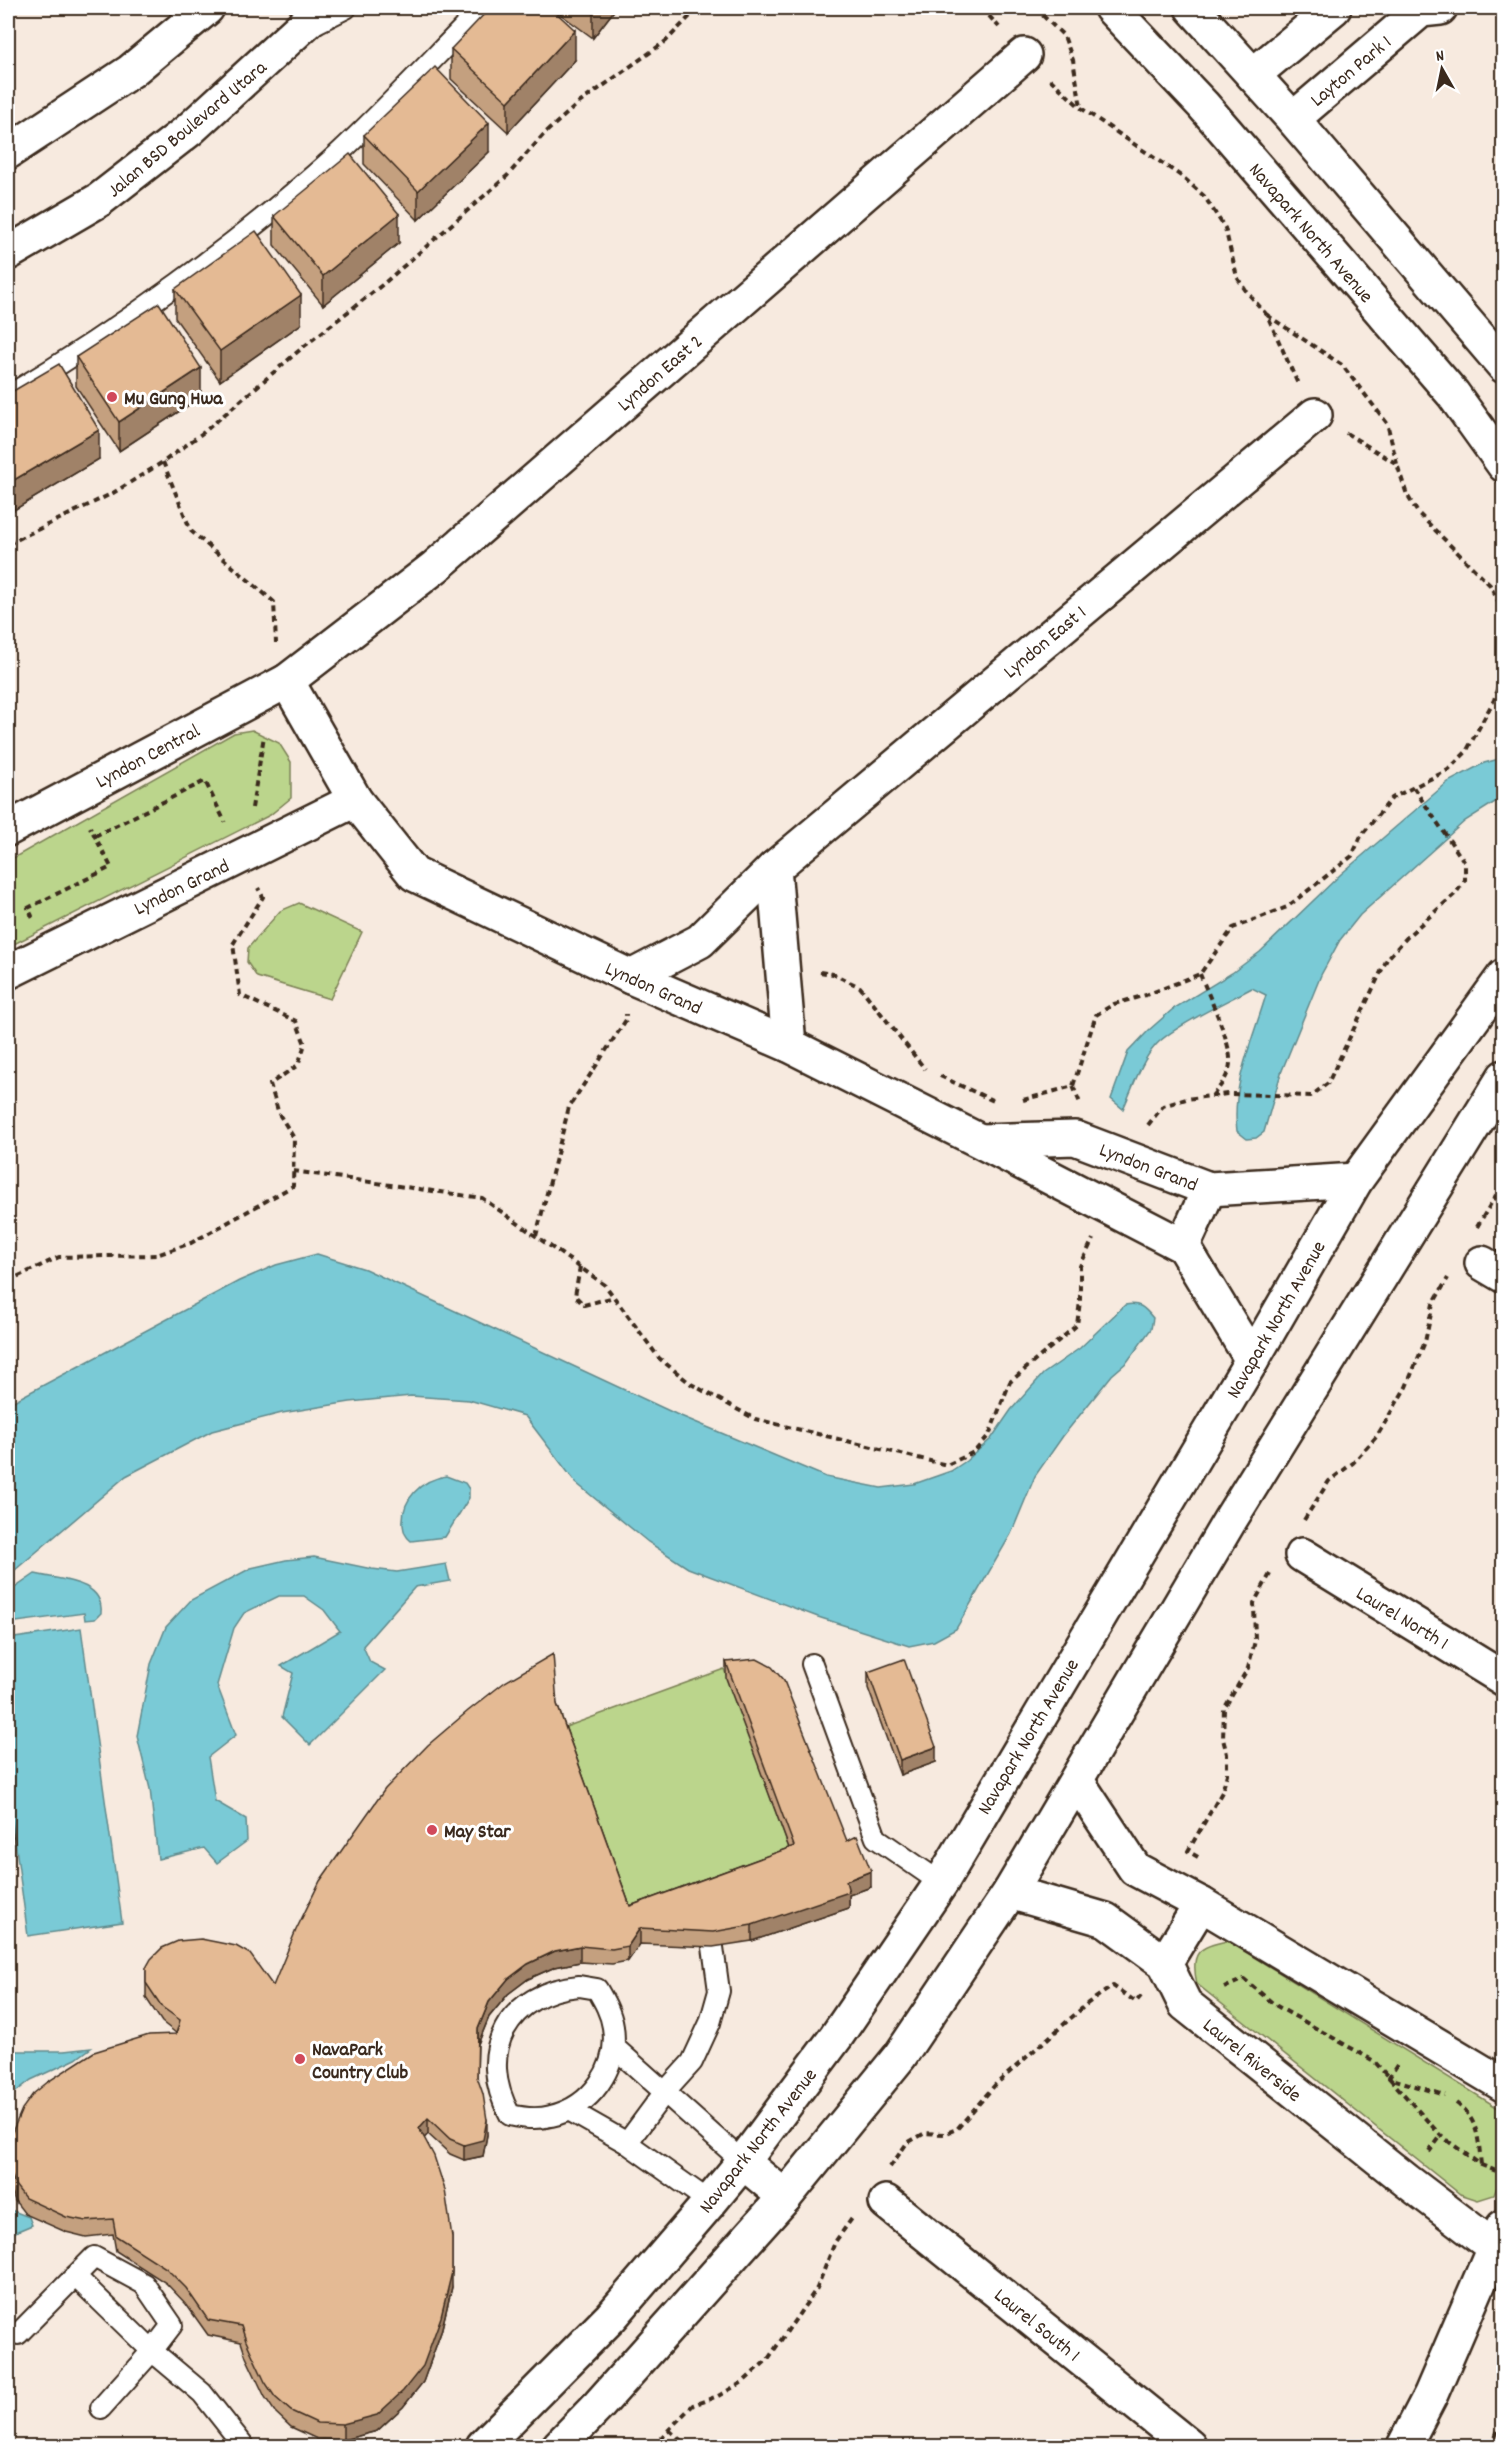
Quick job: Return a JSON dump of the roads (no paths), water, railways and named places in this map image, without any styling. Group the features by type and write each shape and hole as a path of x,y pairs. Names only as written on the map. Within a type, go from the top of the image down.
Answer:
{"street":[{"path":"8,152 131,71 207,8"},
{"name":"Jalan BSD Boulevard Utara","path":"8,253 99,200 189,130 298,33 322,8"},
{"name":"Navapark North Avenue","path":"1111,8 1203,105 1453,394 1503,465"},
{"path":"1192,8 1293,119 1503,366"},
{"path":"1253,75 1334,8"},
{"name":"Layton Park 1","path":"1293,119 1426,8"},
{"name":"Lyndon East 2","path":"279,686 435,567 1024,55"},
{"name":"Lyndon East 1","path":"631,977 700,941 774,868 1315,415"},
{"name":"Lyndon Central","path":"8,829 279,686"},
{"name":"Lyndon Grand","path":"279,686 354,800 414,874 631,977 789,1045 1182,1246"},
{"name":"Lyndon Grand","path":"8,972 354,800"},
{"path":"774,868 789,1045"},
{"name":"Navapark North Avenue","path":"483,2446 611,2316 710,2202 743,2162 836,2037 941,1882 1252,1360 1356,1180 1503,976"},
{"path":"559,2446 599,2405 785,2197 900,2056 1010,1892 1230,1520 1503,1077"},
{"name":"Lyndon Grand","path":"980,1141 1075,1138 1209,1189 1356,1180"},
{"path":"1209,1189 1182,1246 1252,1360"},
{"name":"Laurel North 1","path":"1302,1555 1503,1679"},
{"path":"1077,1780 1135,1869 1201,1904 1503,2085"},
{"name":"Laurel Riverside","path":"1010,1892 1106,1920 1165,1963 1185,2004 1407,2181 1499,2237 1431,2394 1404,2446"},
{"path":"1165,1963 1201,1904"},
{"path":"743,2162 785,2197"},
{"name":"Laurel South 1","path":"886,2202 1189,2446"}],"lane":[{"path":"298,33 346,8"},
{"path":"8,396 57,367 213,257 337,155 482,8"},
{"path":"812,1664 876,1838 941,1882"},
{"path":"627,2143 664,2093 692,2062 710,2024 719,1991 713,1947"},
{"path":"579,1986 597,1989 608,2007 613,2026 614,2047 609,2067 599,2084 586,2099 569,2110 550,2117 530,2119 510,2115 496,2083 494,2066 503,2032 526,2003 561,1988 579,1986"},
{"path":"614,2047 743,2162"},
{"path":"569,2110 627,2143 710,2202"},
{"path":"18,2334 94,2257 144,2284 172,2325 101,2408"},
{"path":"75,2276 152,2350 202,2393 244,2446"}],"water":[{"path":"1503,758 1503,797 1465,821 1360,915 1340,940 1321,975 1281,1073 1264,1132 1256,1138 1247,1139 1237,1131 1237,1097 1240,1080 1266,995 1252,988 1186,1023 1155,1046 1145,1060 1123,1109 1111,1099 1128,1052 1173,1009 1232,973 1260,952 1341,874 1448,782 1484,763"},
{"path":"317,1254 365,1269 676,1414 826,1477 881,1488 914,1484 951,1471 966,1461 991,1439 1011,1410 1043,1374 1080,1348 1125,1305 1141,1306 1153,1318 1151,1329 1127,1362 1112,1375 1063,1436 1035,1476 1011,1534 956,1629 934,1641 909,1646 818,1617 688,1568 648,1542 576,1483 525,1416 469,1400 411,1396 350,1402 282,1413 212,1431 126,1476 8,1576 8,1404 239,1281 276,1265"},
{"path":"446,1476 465,1483 469,1489 469,1498 445,1537 411,1541 405,1534 403,1525 405,1507 409,1499 421,1486"},
{"path":"314,1557 397,1572 446,1564 450,1581 415,1587 363,1646 370,1662 385,1670 310,1745 282,1717 293,1673 281,1666 340,1631 324,1610 304,1596 279,1596 244,1613 234,1628 217,1685 236,1735 208,1757 215,1801 246,1819 247,1841 217,1863 204,1848 158,1859 150,1789 137,1736 151,1664 166,1627 191,1600 251,1568 286,1560"},
{"path":"35,1574 67,1580 88,1588 100,1602 101,1613 95,1619 85,1620 84,1613 9,1623 9,1592"},
{"path":"81,1628 122,1922 28,1936 8,1789 8,1639"},
{"path":"91,2048 76,2059 31,2080 8,2098 8,2051 64,2051"},
{"path":"8,2209 29,2217 32,2225 8,2235"}],"place":[{"name":"Mu Gung Hwa","path":"112,397"},
{"name":"May Star","path":"432,1830"},
{"name":"NavaPark Country Club","path":"300,2059"}]}
